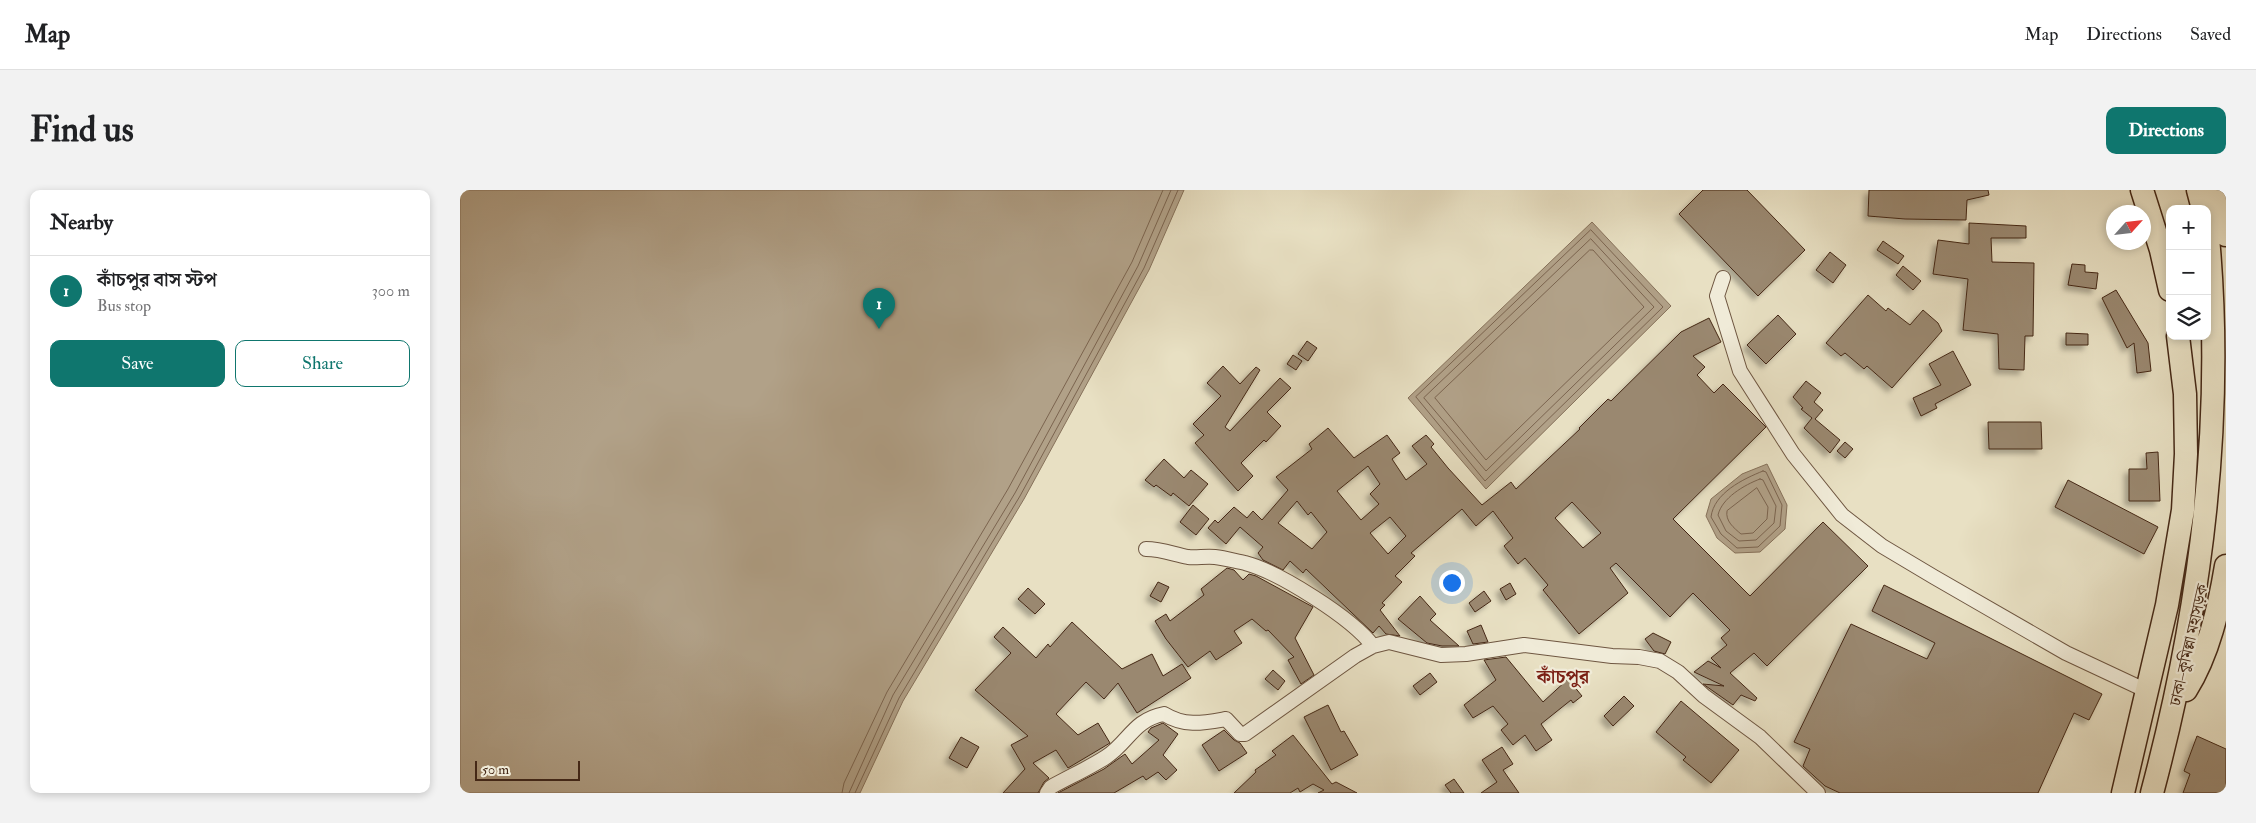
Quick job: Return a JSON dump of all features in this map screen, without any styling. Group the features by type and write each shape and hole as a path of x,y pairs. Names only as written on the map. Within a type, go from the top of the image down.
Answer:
{"highway":[{"path":"2142,190 2166,272"},
{"path":"2198,190 2202,205"},
{"path":"2215,190 2226,235"},
{"name":"ঢাকা–কুমিল্লা মহাসড়ক","path":"2152,793 2175,705 2205,575 2215,517 2225,424 2225,381 2219,290 2211,248"},
{"name":"ঢাকা–কুমিল্লা মহাসড়ক","path":"2123,793 2176,560 2183,510 2186,454 2185,404 2178,340"},
{"path":"2175,705 2202,661 2212,629 2226,566"}],"street":[{"path":"1723,278 1717,296 1740,371 1793,454 1842,515 1882,546 2066,653 2146,690"},
{"path":"1146,548 1162,549 1189,557 1215,557 1247,564 1278,578 1317,601 1344,619 1366,637 1373,646"},
{"path":"1047,793 1051,787 1106,757 1136,726 1152,716 1164,714 1174,720 1200,725 1226,719 1240,734 1245,734 1322,678 1373,646 1389,642 1441,655 1466,654 1524,645 1612,656 1639,656 1660,661 1678,672 1704,696 1760,737 1818,793"}],"water":[{"path":"460,190 1184,190 1149,270 1024,499 903,701 860,793 460,793"},
{"path":"1592,222 1671,306 1486,489 1408,398"},
{"path":"1767,464 1787,505 1785,529 1760,552 1735,553 1717,538 1706,516 1711,499 1742,474"}],"building":[{"path":"1703,190 1747,190 1805,250 1758,296 1679,214"},
{"path":"1869,190 1988,190 1989,195 1967,200 1966,220 1905,219 1868,216"},
{"path":"1969,223 2026,226 2026,238 1991,238 1992,262 2034,263 2033,336 2025,336 2024,370 1999,369 1998,334 1963,330 1968,279 1933,274 1938,240 1969,244"},
{"path":"1883,241 1904,256 1898,264 1877,250"},
{"path":"1830,252 1846,265 1833,283 1816,270"},
{"path":"2072,264 2085,265 2085,272 2098,273 2096,289 2068,285"},
{"path":"1903,266 1921,281 1913,290 1896,275"},
{"path":"2116,290 2148,343 2151,371 2137,373 2134,343 2127,348 2102,298"},
{"path":"1868,295 1886,311 1888,308 1910,325 1923,310 1938,323 1942,331 1892,388 1867,366 1864,369 1845,353 1841,356 1826,343"},
{"path":"1778,315 1796,334 1766,364 1747,345"},
{"path":"1709,318 1721,342 1693,356 1705,367 1697,375 1714,393 1723,384 1766,427 1673,519 1750,596 1823,522 1868,566 1767,666 1754,653 1730,673 1757,698 1755,701 1741,695 1733,705 1703,684 1724,686 1694,672 1708,661 1721,668 1711,658 1727,645 1721,638 1730,630 1693,593 1670,617 1616,563 1610,568 1628,593 1579,634 1543,590 1548,585 1525,558 1518,564 1504,546 1513,538 1493,511 1476,526 1462,509 1411,553 1415,556 1395,576 1402,582 1382,603 1385,605 1380,610 1400,636 1386,634 1379,626 1373,633 1306,569 1303,573 1290,561 1283,570 1263,560 1258,553 1263,547 1240,527 1226,544 1208,528 1215,520 1218,523 1234,507 1247,518 1253,511 1262,520 1288,490 1276,477 1312,449 1309,444 1328,428 1354,458 1387,435 1400,453 1392,459 1406,480 1427,464 1412,446 1426,435 1434,444 1431,447 1482,505 1511,482 1516,489 1580,429 1608,399 1611,401 1681,332","holes":["1368,466 1380,484 1370,494 1379,504 1361,520 1337,491","1297,501 1308,515 1311,512 1327,532 1312,549 1278,523","1572,502 1601,533 1583,548 1555,518","1390,517 1406,536 1388,554 1370,533"]},
{"path":"2066,333 2088,334 2088,345 2066,345"},
{"path":"1307,341 1317,348 1308,361 1298,354"},
{"path":"1953,351 1971,385 1935,404 1937,408 1921,416 1913,398 1941,385 1929,364"},
{"path":"1293,355 1302,361 1296,370 1287,364"},
{"path":"1223,366 1240,384 1256,367 1260,370 1225,427 1230,431 1280,378 1291,388 1267,412 1281,426 1266,442 1264,440 1241,463 1253,476 1238,491 1195,443 1204,435 1193,424 1221,396 1207,383"},
{"path":"1806,381 1821,393 1814,402 1823,410 1815,419 1840,440 1830,453 1804,428 1812,418 1801,409 1803,408 1793,397"},
{"path":"1988,422 2041,422 2042,449 1989,449"},
{"path":"1845,442 1853,449 1845,458 1837,451"},
{"path":"2158,452 2160,501 2129,501 2129,469 2147,469 2146,453"},
{"path":"1164,459 1184,478 1191,470 1208,484 1189,506 1173,493 1171,496 1156,485 1154,487 1145,480"},
{"path":"2068,480 2158,527 2144,554 2055,507"},
{"path":"1193,505 1209,519 1196,535 1180,522"},
{"path":"1227,568 1234,570 1243,580 1249,574 1256,576 1313,607 1295,638 1314,675 1301,684 1288,660 1294,657 1268,630 1266,631 1252,619 1234,631 1242,643 1216,660 1210,651 1188,667 1166,639 1155,621 1166,614 1170,621 1204,595 1201,589"},
{"path":"1158,582 1169,587 1161,602 1150,596"},
{"path":"1510,583 1516,594 1506,600 1500,589"},
{"path":"1884,585 2102,694 2089,720 2074,713 2038,793 1840,793 1825,786 1803,766 1810,749 1794,742 1851,624 1927,659 1935,643 1872,611"},
{"path":"1028,588 1045,604 1035,614 1018,599"},
{"path":"1484,591 1491,601 1475,612 1469,603"},
{"path":"1420,596 1436,614 1430,620 1459,646 1442,646 1427,643 1398,619"},
{"path":"1072,622 1122,669 1152,654 1163,676 1182,664 1191,678 1137,713 1118,683 1104,699 1086,682 1056,714 1078,735 1098,723 1110,743 1068,768 1056,750 1033,763 1049,778 1044,782 1038,793 1003,793 1025,769 1011,745 1028,736 975,690 1011,653 994,637 1003,627 1036,658 1048,644 1050,647"},
{"path":"1481,625 1488,642 1473,644 1467,631"},
{"path":"1653,633 1671,642 1665,654 1654,651 1645,639"},
{"path":"1506,657 1543,702 1568,679 1582,696 1573,703 1571,700 1541,724 1552,740 1536,751 1525,735 1513,745 1501,730 1508,724 1493,706 1473,718 1464,705 1496,680 1484,660"},
{"path":"1273,670 1285,681 1278,690 1265,679"},
{"path":"1430,673 1437,682 1420,695 1413,686"},
{"path":"1624,696 1634,706 1613,726 1604,716"},
{"path":"1681,701 1739,750 1711,783 1683,760 1686,757 1656,732"},
{"path":"1328,705 1341,732 1344,731 1358,755 1331,770 1304,717"},
{"path":"1163,723 1178,734 1163,755 1177,770 1166,780 1158,772 1146,780 1143,776 1114,793 1058,793 1104,769 1125,754 1132,764 1159,740 1148,732 1151,728"},
{"path":"1224,730 1240,743 1247,753 1219,771 1202,745"},
{"path":"1293,735 1332,784 1336,782 1357,793 1318,793 1324,790 1313,784 1300,792 1298,788 1290,793 1234,793 1256,772 1255,770 1276,755 1272,751"},
{"path":"2197,736 2226,749 2226,793 2183,793 2190,774 2184,771"},
{"path":"961,737 979,747 967,768 949,758"},
{"path":"1502,747 1513,764 1503,770 1519,793 1481,793 1497,782 1482,760"},
{"path":"1454,779 1464,793 1451,793 1445,785"}],"place":[{"name":"কাঁচপুর বাস স্টপ","path":"879,329"}],"district":[{"name":"কাঁচপুর","path":"1563,677"}]}
